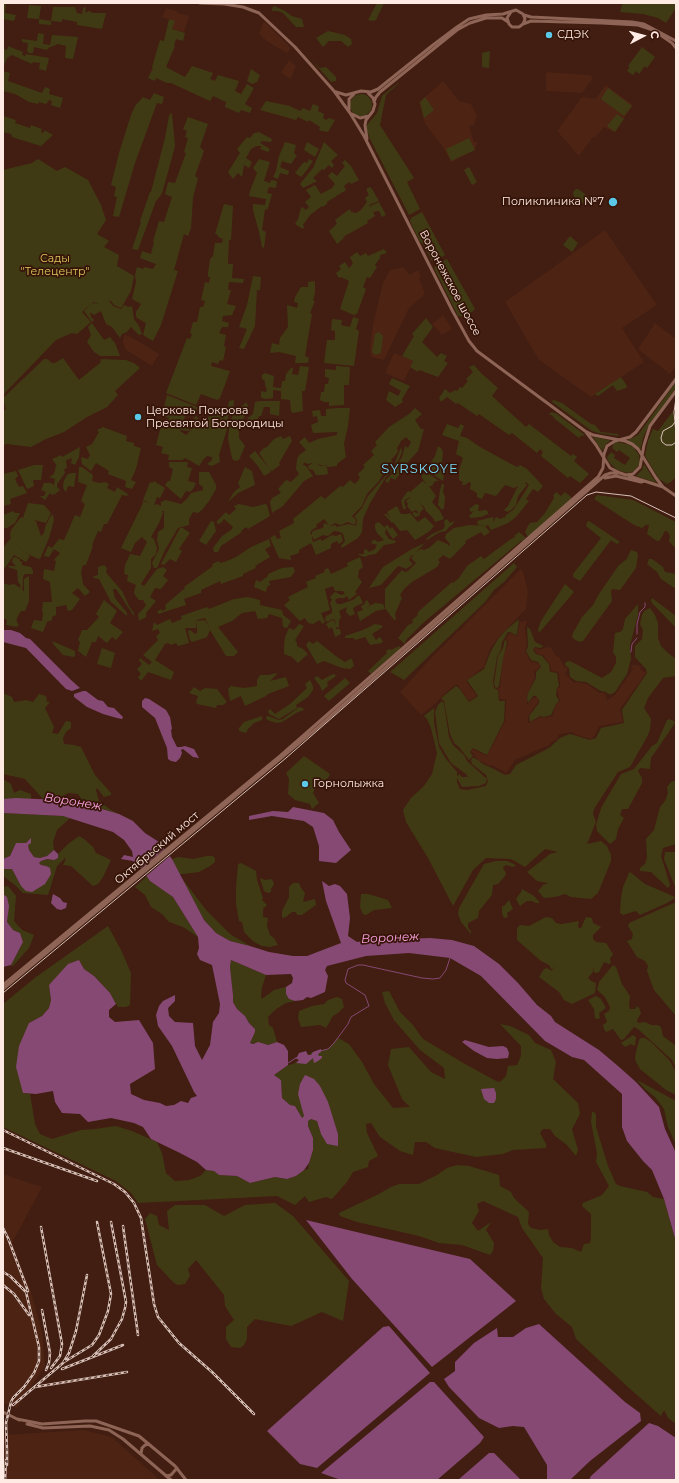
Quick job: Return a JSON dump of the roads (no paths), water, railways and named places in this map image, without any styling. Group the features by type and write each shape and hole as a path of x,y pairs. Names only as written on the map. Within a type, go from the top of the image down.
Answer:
{"main road":[{"name":"Воронежское шоссе","path":"200,3 224,4 243,7 259,14 295,47 333,90 350,112 469,341 487,359 585,431"},
{"path":"333,90 346,95 357,92 370,92 378,90 433,45 470,19 486,15 503,14 516,10 531,17 632,22 644,24 676,41"},
{"path":"508,22 511,12"},
{"path":"523,24 524,15"},
{"path":"374,102 380,92 457,30 470,22 486,18 502,18 512,27 516,28 531,21 638,25 650,29 662,36 676,48"},
{"path":"365,92 371,95 374,102"},
{"path":"354,94 349,99 348,103 350,112 354,116 360,118 370,115"},
{"name":"Воронежское шоссе","path":"368,145 365,125 374,109 374,102"},
{"path":"262,772 598,478 603,468 607,446 619,440 630,437 636,432 676,379"},
{"path":"626,475 634,474 639,469 646,435 650,426 676,391"},
{"path":"585,431 593,435 632,444 663,487"},
{"path":"585,431 610,468 620,474"},
{"path":"262,772 322,724 609,473 626,475 663,487 676,496"},
{"path":"594,486 610,476 641,482 645,481"},
{"name":"Октябрьский мост","path":"63,937 262,772"},
{"path":"3,985 63,937"},
{"path":"3,989 63,937"},
{"path":"3,1412 42,1428 90,1426 109,1430 123,1439 171,1480"},
{"path":"17,1419 42,1424 85,1421 96,1422 139,1436 177,1468 186,1480"},
{"path":"141,1454 142,1448 149,1444"},
{"path":"166,1476 171,1475 177,1468"}],"waterway":[{"path":"637,634 637,624 640,612 645,607 645,603"},
{"path":"631,652 632,644 637,638"},
{"path":"320,1051 328,1049 334,1043 348,1024 351,1017 369,1006 365,995 346,983 345,980 348,969 358,965 363,965 433,979 440,978 446,970 450,958"},
{"path":"288,1063 296,1058"}],"tram line":[{"path":"676,398 674,412 676,434"},
{"path":"675,422 672,426 663,431 661,438 662,442 666,445 672,445 676,442"},
{"path":"3,993 286,758 587,495 596,492 631,496 676,518"}],"railway":[{"path":"3,1130 114,1184 125,1192 134,1203 141,1218 154,1304 158,1317 179,1343 212,1372 254,1414"},
{"path":"3,1148 97,1181"},
{"path":"64,1362 92,1345 99,1335 108,1311 111,1294 97,1222"},
{"path":"93,1356 111,1339 122,1319 126,1302 111,1222"},
{"path":"123,1226 138,1335"},
{"path":"41,1227 62,1344 60,1356 51,1368"},
{"path":"3,1228 28,1291"},
{"path":"3,1272 10,1276 26,1292 39,1347 39,1361 34,1373 11,1402 6,1423 7,1465"},
{"path":"13,1405 63,1363 69,1353 76,1331 87,1275"},
{"path":"3,1285 14,1294 29,1315"},
{"path":"42,1310 50,1353 49,1363 46,1370"},
{"path":"62,1369 123,1345"},
{"path":"35,1387 127,1372"},
{"path":"5,1480 6,1460"}],"place":[{"name":"СДЭК","path":"549,35"},
{"name":"Поликлиника №7","path":"613,202"},
{"name":"Церковь Покрова Пресвятой Богородицы","path":"138,417"},
{"name":"Горнолыжка","path":"305,784"}],"district":[{"name":"SYRSKOYE","path":"420,469"}],"park label":[{"name":"Сады \"Телецентр\"","path":"55,265"}],"water label":[{"name":"Воронеж","path":"73,802"},
{"name":"Воронеж","path":"390,938"}]}
